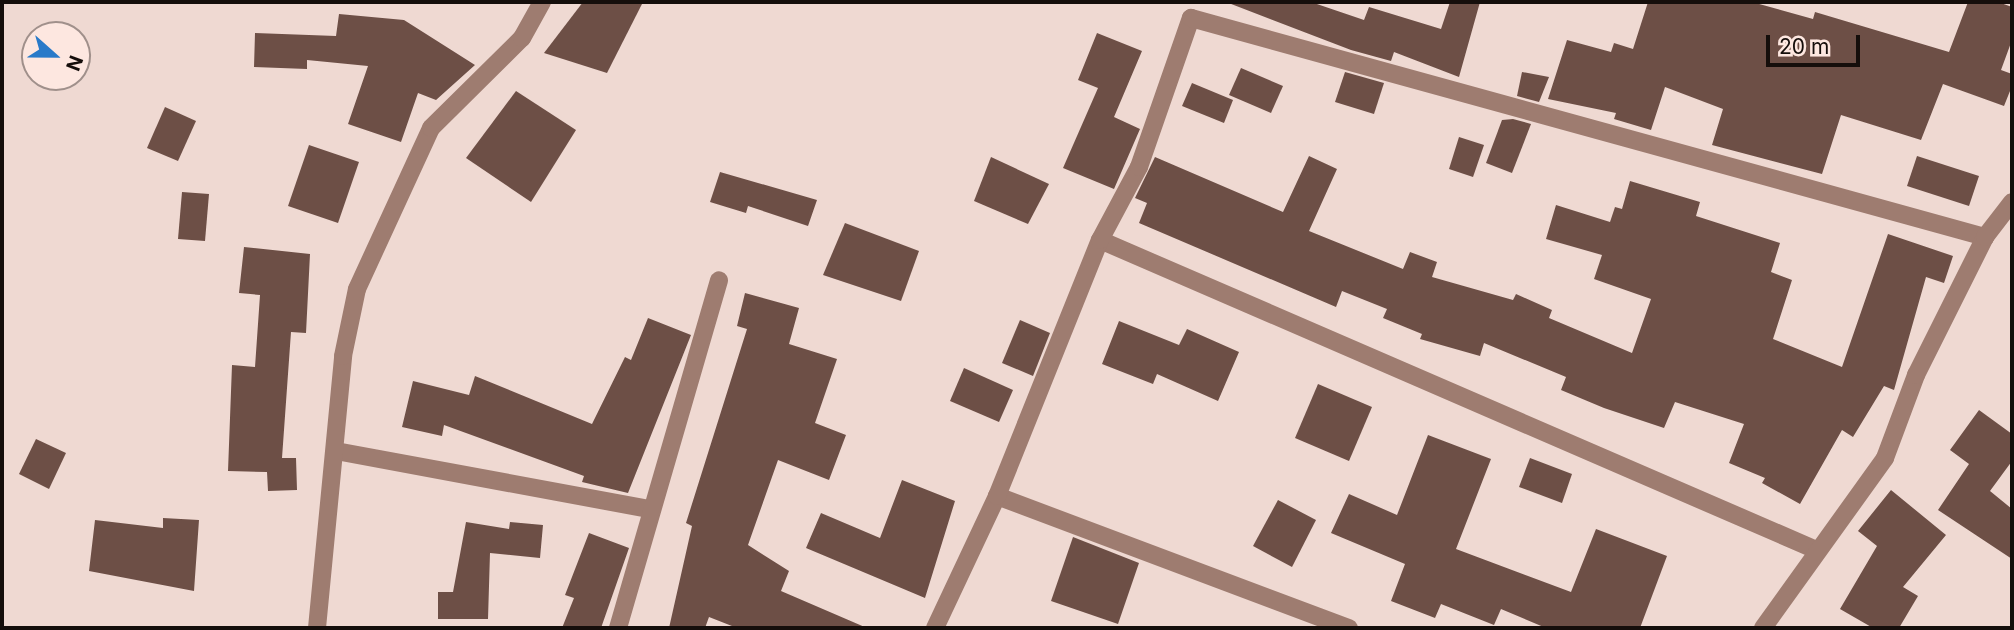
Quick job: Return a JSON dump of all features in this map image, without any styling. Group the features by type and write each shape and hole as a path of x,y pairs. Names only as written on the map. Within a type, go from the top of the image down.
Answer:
{"street":[{"path":"317,628 343,356 356,289 431,128 522,38 542,2"},
{"path":"935,628 997,496 1100,240 1139,167 1191,18 1985,237"},
{"path":"1763,628 1814,549 1885,458 1916,374 1985,237 2012,202"},
{"path":"1100,240 1814,549"},
{"path":"618,628 650,509 719,280"},
{"path":"336,451 650,509"},
{"path":"997,496 1349,628"}],"building":[{"path":"583,2 643,2 607,73 544,53"},
{"path":"1226,2 1311,2 1364,20 1369,7 1441,29 1450,2 1480,2 1459,77 1394,52 1391,61 1351,50"},
{"path":"1648,2 1752,2 1813,19 1815,12 1949,52 1968,2 1998,2 2012,7 2012,40 2001,70 2012,74 2012,86 2004,106 1943,84 1921,140 1841,115 1822,174 1712,145 1723,109 1665,87 1651,130 1614,119 1616,113 1548,99 1567,40 1611,52 1614,43 1633,49"},
{"path":"339,14 404,20 475,65 436,100 418,93 401,142 348,124 368,66 307,60 307,69 254,67 255,33 336,36"},
{"path":"1097,33 1142,51 1114,117 1140,129 1114,189 1063,168 1098,88 1078,80"},
{"path":"1241,68 1283,86 1271,113 1229,95"},
{"path":"1345,72 1384,83 1374,114 1335,102"},
{"path":"1522,72 1549,77 1539,102 1517,96"},
{"path":"1192,83 1233,100 1224,123 1182,106"},
{"path":"516,91 576,130 531,202 466,158"},
{"path":"165,107 196,121 178,161 147,148"},
{"path":"1513,119 1531,124 1512,173 1486,163 1502,120"},
{"path":"1459,137 1484,145 1473,177 1449,169"},
{"path":"309,145 359,162 338,223 288,206"},
{"path":"1309,156 1337,169 1309,231 1403,269 1410,252 1437,262 1432,277 1513,300 1516,294 1552,310 1549,318 1632,353 1651,299 1594,279 1602,255 1546,239 1556,205 1610,222 1615,207 1622,209 1630,181 1700,202 1696,216 1780,243 1771,272 1792,280 1773,339 1842,367 1888,234 1953,256 1944,283 1926,277 1894,390 1884,386 1853,437 1842,430 1800,504 1762,483 1765,478 1729,463 1744,424 1675,402 1664,428 1561,390 1566,377 1484,343 1480,356 1420,339 1422,334 1383,318 1387,309 1342,291 1336,307 1139,223 1147,203 1135,198 1155,157 1283,212"},
{"path":"1917,156 1979,176 1969,206 1907,186"},
{"path":"991,157 1049,184 1028,224 974,201"},
{"path":"720,172 817,200 808,226 748,206 746,213 710,202"},
{"path":"182,192 209,194 205,241 178,239"},
{"path":"845,223 919,251 901,301 823,275"},
{"path":"244,247 310,254 306,333 291,332 282,458 296,458 297,490 268,491 267,472 228,471 232,365 255,367 260,295 239,293"},
{"path":"745,293 799,308 789,344 837,359 815,423 846,435 829,480 778,460 748,545 789,571 781,591 867,628 737,628 709,617 705,628 669,628 692,526 686,523 747,329 737,326"},
{"path":"648,318 691,335 628,493 582,482 584,476 444,425 442,436 402,427 413,381 469,395 475,376 592,424 625,357 631,360"},
{"path":"1020,320 1050,333 1033,376 1002,363"},
{"path":"1119,321 1179,345 1187,329 1239,352 1218,401 1157,374 1153,384 1102,364"},
{"path":"964,368 1013,390 999,422 950,401"},
{"path":"1318,384 1372,407 1349,461 1295,438"},
{"path":"1979,410 2012,434 2012,461 1990,491 2012,509 2012,559 1938,510 1969,464 1950,450"},
{"path":"1428,435 1491,459 1456,549 1571,592 1596,529 1667,556 1640,628 1546,628 1501,609 1494,625 1441,604 1435,618 1391,601 1405,564 1331,533 1349,494 1397,515"},
{"path":"36,439 66,453 49,489 19,474"},
{"path":"1530,458 1572,474 1562,503 1519,487"},
{"path":"902,480 955,501 925,598 806,548 821,513 880,538"},
{"path":"1891,490 1946,535 1903,587 1918,596 1899,628 1873,628 1840,609 1877,546 1858,531"},
{"path":"1278,500 1316,520 1292,567 1253,546"},
{"path":"163,518 199,520 194,591 89,571 95,520 163,528"},
{"path":"466,522 509,529 510,522 543,525 540,558 490,553 488,619 438,619 438,592 453,592"},
{"path":"589,533 629,548 601,628 562,628 574,598 565,595"},
{"path":"1073,537 1139,563 1118,624 1051,601"}]}
